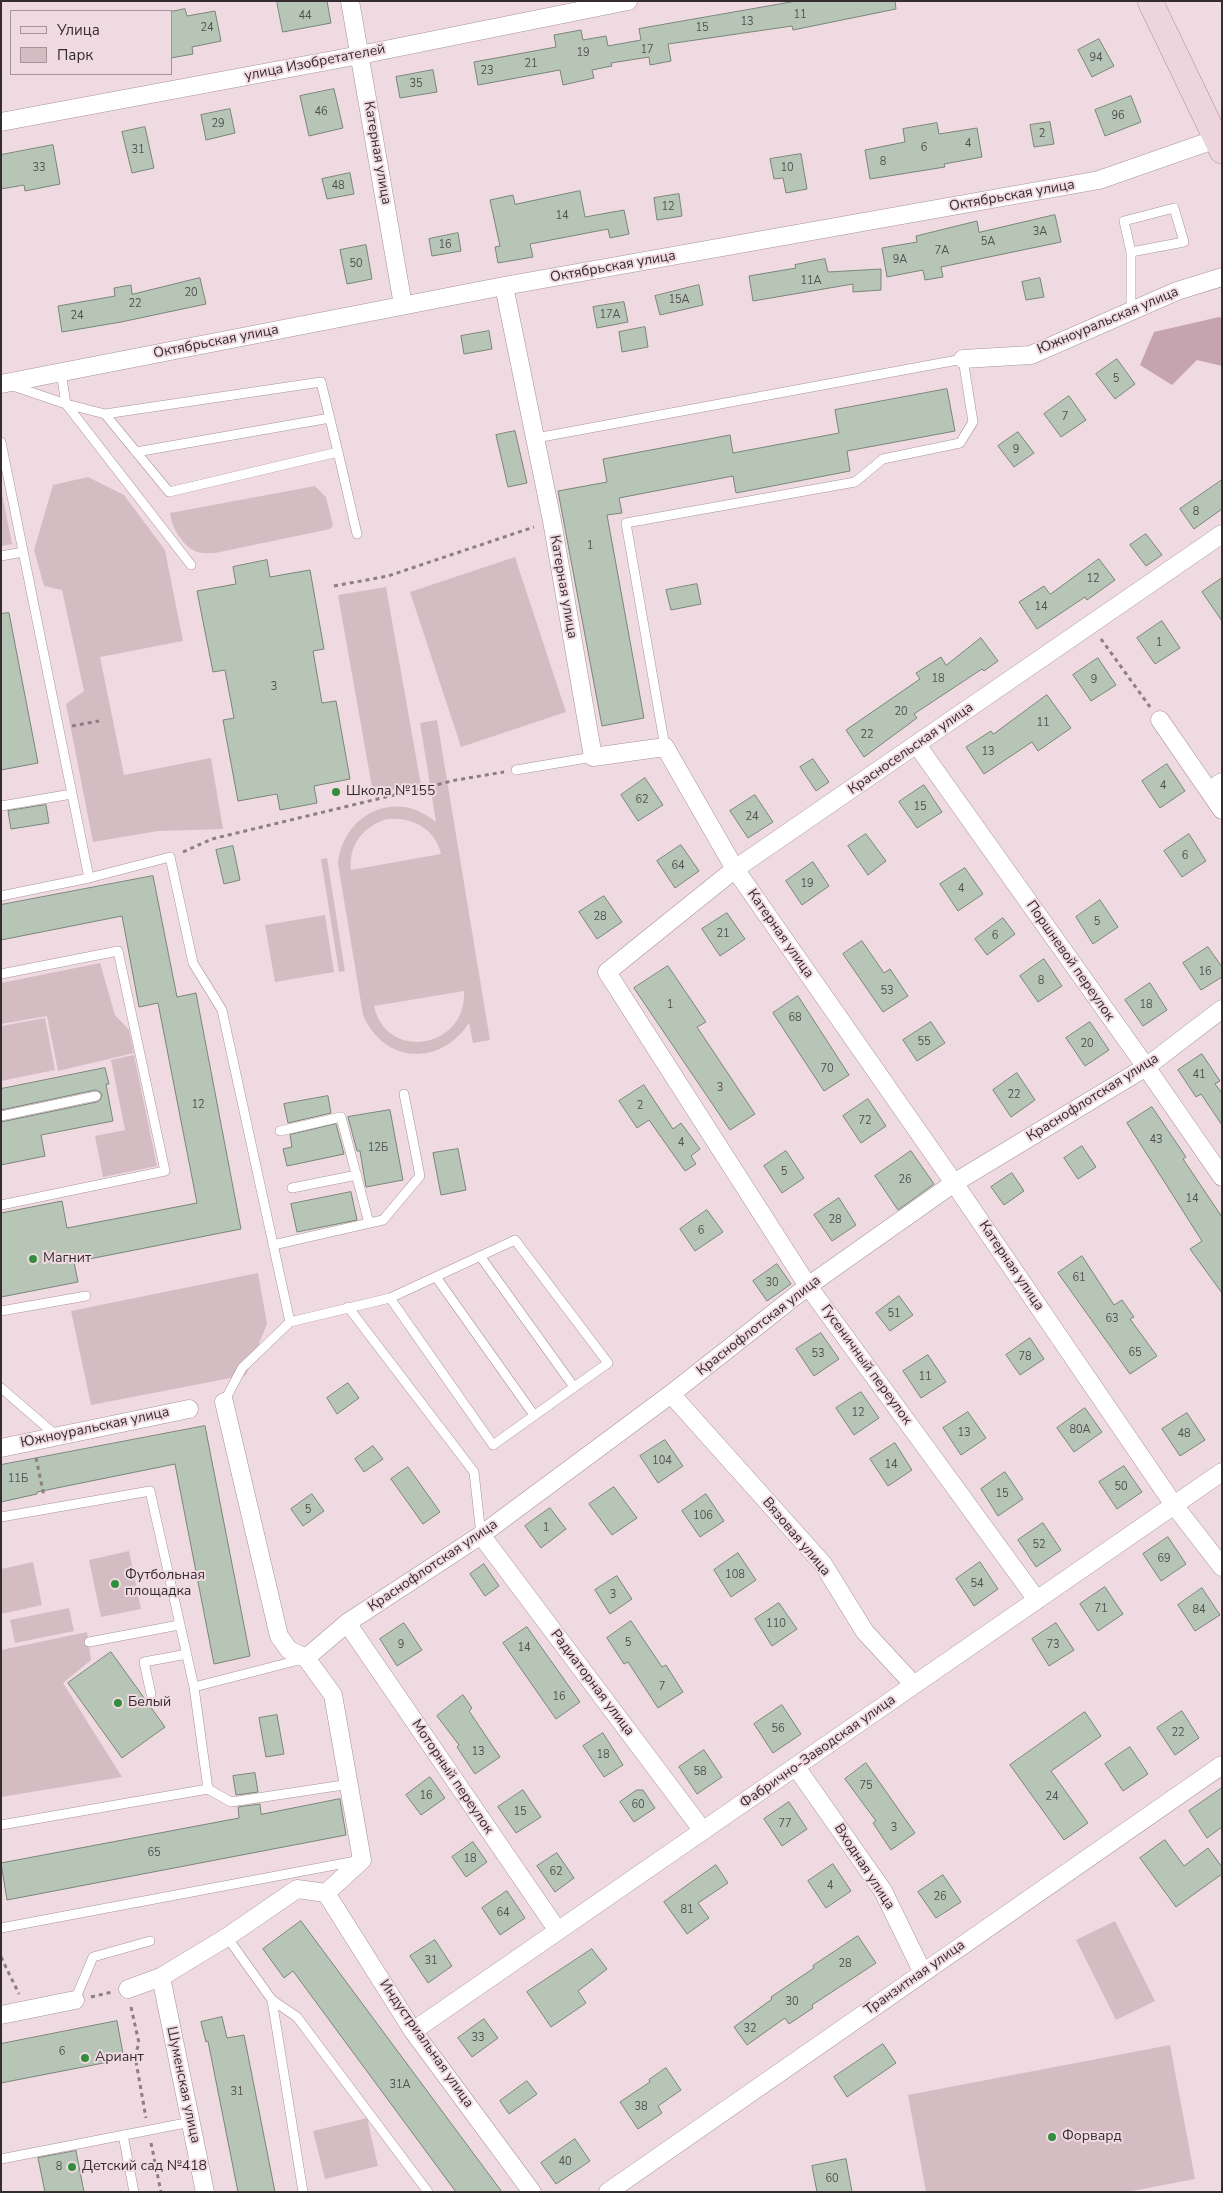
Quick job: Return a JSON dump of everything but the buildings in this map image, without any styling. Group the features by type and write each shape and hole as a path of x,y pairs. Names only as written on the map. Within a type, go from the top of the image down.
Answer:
{"street":[{"name":"Катерная улица","path":"350,1 403,305"},
{"name":"улица Изобретателей","path":"1,122 360,55 628,1"},
{"path":"1150,1 1220,143"},
{"name":"Октябрьская улица","path":"3,384 504,286 1100,180 1220,143"},
{"name":"Южноуральская улица","path":"963,359 1031,354 1177,291 1222,277"},
{"name":"Катерная улица","path":"504,286 552,521 593,757"},
{"name":"Красносельская улица","path":"607,972 735,869 917,746 1222,534"},
{"path":"1160,720 1215,786 1222,810"},
{"name":"Поршневой переулок","path":"917,746 1222,1177"},
{"name":"Катерная улица","path":"665,747 735,869 954,1183 1174,1505 1222,1567"},
{"path":"593,757 665,747"},
{"name":"Гусеничный переулок","path":"607,972 808,1286 1037,1600"},
{"name":"Краснофлотская улица","path":"306,1658 347,1623 482,1535 671,1394 808,1286 954,1183 1146,1068 1222,1009"},
{"name":"Вязовая улица","path":"671,1394 823,1564 865,1632 914,1685"},
{"path":"128,1989 161,1977 226,1937 297,1889 326,1893 362,1860 333,1695 306,1658 289,1650 279,1636 224,1402"},
{"name":"Южноуральская улица","path":"1,1448 189,1409"},
{"name":"Фабрично-Заводская улица","path":"413,2031 1222,1472"},
{"name":"Радиаторная улица","path":"482,1535 703,1831"},
{"name":"Моторный переулок","path":"347,1623 558,1931"},
{"name":"Транзитная улица","path":"608,2192 1222,1765"},
{"name":"Входная улица","path":"796,1767 883,1891 923,1973"},
{"name":"Индустриальная улица","path":"326,1893 413,2031 532,2192"},
{"name":"Шуменская улица","path":"161,1977 205,2192"},
{"path":"1,2015 74,2000"}],"lane":[{"path":"1130,311 1131,252 1124,220 1174,208 1184,242 1131,252"},
{"path":"536,438 963,359 973,422 960,443 883,459 855,482 626,523 665,747"},
{"path":"61,372 66,404 191,565"},
{"path":"3,384 105,414 321,382 357,534"},
{"path":"105,414 169,492 338,452"},
{"path":"136,452 330,418"},
{"path":"1,442 89,878"},
{"path":"1,556 24,552"},
{"path":"516,770 593,757"},
{"path":"1,806 72,794"},
{"path":"1,896 89,878 170,857 193,963 222,1010 290,1322"},
{"path":"1,974 118,951 165,1171 1,1205"},
{"path":"273,1245 383,1220 420,1176 404,1094"},
{"path":"1,1116 96,1096"},
{"path":"280,1131 341,1117 369,1223"},
{"path":"292,1188 357,1175"},
{"path":"224,1402 242,1368 290,1322 390,1298 516,1240 608,1363 493,1445 390,1298"},
{"path":"480,1256 574,1387"},
{"path":"436,1277 534,1416"},
{"path":"1,1311 86,1296"},
{"path":"348,1307 474,1472 482,1535"},
{"path":"1,1388 58,1437"},
{"path":"1,1517 150,1491 178,1625 194,1687 208,1789"},
{"path":"89,1642 178,1625"},
{"path":"151,1694 144,1662 187,1654"},
{"path":"194,1687 306,1658"},
{"path":"1,1825 208,1789 231,1802 350,1784"},
{"path":"1,1928 362,1860"},
{"path":"226,1937 272,2000 297,2017 425,2191"},
{"path":"74,2000 93,1958 150,1941"},
{"path":"272,2000 303,2192"},
{"path":"1,2159 192,2122"},
{"path":"123,2135 134,2192"}],"path":[{"path":"334,586 388,576 552,521"},
{"path":"1090,625 1160,720"},
{"path":"59,729 99,720"},
{"path":"170,857 212,839 456,780 516,770"},
{"path":"33,1442 46,1509"},
{"path":"1,1957 26,2010"},
{"path":"74,2000 128,1989 139,2043 135,2056 161,2192"}],"green space":[{"path":"88,477 124,495 165,550 183,641 100,657 124,775 211,758 223,829 158,831 93,842 66,704 84,691 62,590 44,586 34,550 53,485"},
{"path":"315,486 326,497 333,525 330,529 215,553 200,553 190,548 178,535 171,518 170,513"},
{"path":"1,489 12,544 1,546"},
{"path":"515,557 566,712 461,747 410,592"},
{"path":"386,587 421,785 373,793 338,595"},
{"path":"437,720 490,1040 473,1043 469,1023 457,1037 443,1047 428,1053 413,1054 398,1051 384,1043 372,1031 363,1015 338,864 341,850 353,827 362,818 373,812 399,807 413,809 436,822 420,723","holes":["388,819 406,820 422,826 434,838 441,854 351,870 352,852 359,837 372,826","464,991 461,1011 453,1026 440,1036 425,1041 409,1041 394,1035 381,1024 374,1006"]},
{"path":"327,858 345,971 339,972 321,859"},
{"path":"325,915 334,972 275,982 265,925"},
{"path":"100,963 115,1015 129,1030 134,1053 58,1071 47,1016 1,1024 1,983"},
{"path":"45,1018 55,1070 1,1081 1,1026"},
{"path":"134,1055 157,1166 103,1177 95,1136 125,1130 111,1060"},
{"path":"258,1273 267,1324 246,1375 91,1405 71,1311"},
{"name":"Футбольная площадка","path":"129,1551 141,1609 101,1617 89,1560"},
{"path":"33,1562 42,1605 1,1614 1,1569"},
{"path":"69,1608 74,1631 15,1643 10,1620"},
{"path":"87,1632 91,1660 63,1683 122,1777 1,1797 1,1650"},
{"path":"1115,1921 1155,2001 1116,2020 1076,1940"},
{"name":"Форвард","path":"1170,2045 1195,2179 1127,2192 926,2192 908,2095"},
{"path":"367,2118 378,2166 325,2179 313,2131"}],"shaded area":[{"path":"1219,317 1222,318 1222,366 1197,360 1172,385 1140,365 1154,332"}],"place":[{"name":"Школа №155","path":"336,792"},
{"name":"Магнит","path":"33,1259"},
{"name":"Футбольная площадка","path":"115,1584"},
{"name":"Белый","path":"118,1703"},
{"name":"Ариант","path":"85,2058"},
{"name":"Форвард","path":"1052,2137"},
{"name":"Детский сад №418","path":"72,2167"}]}
